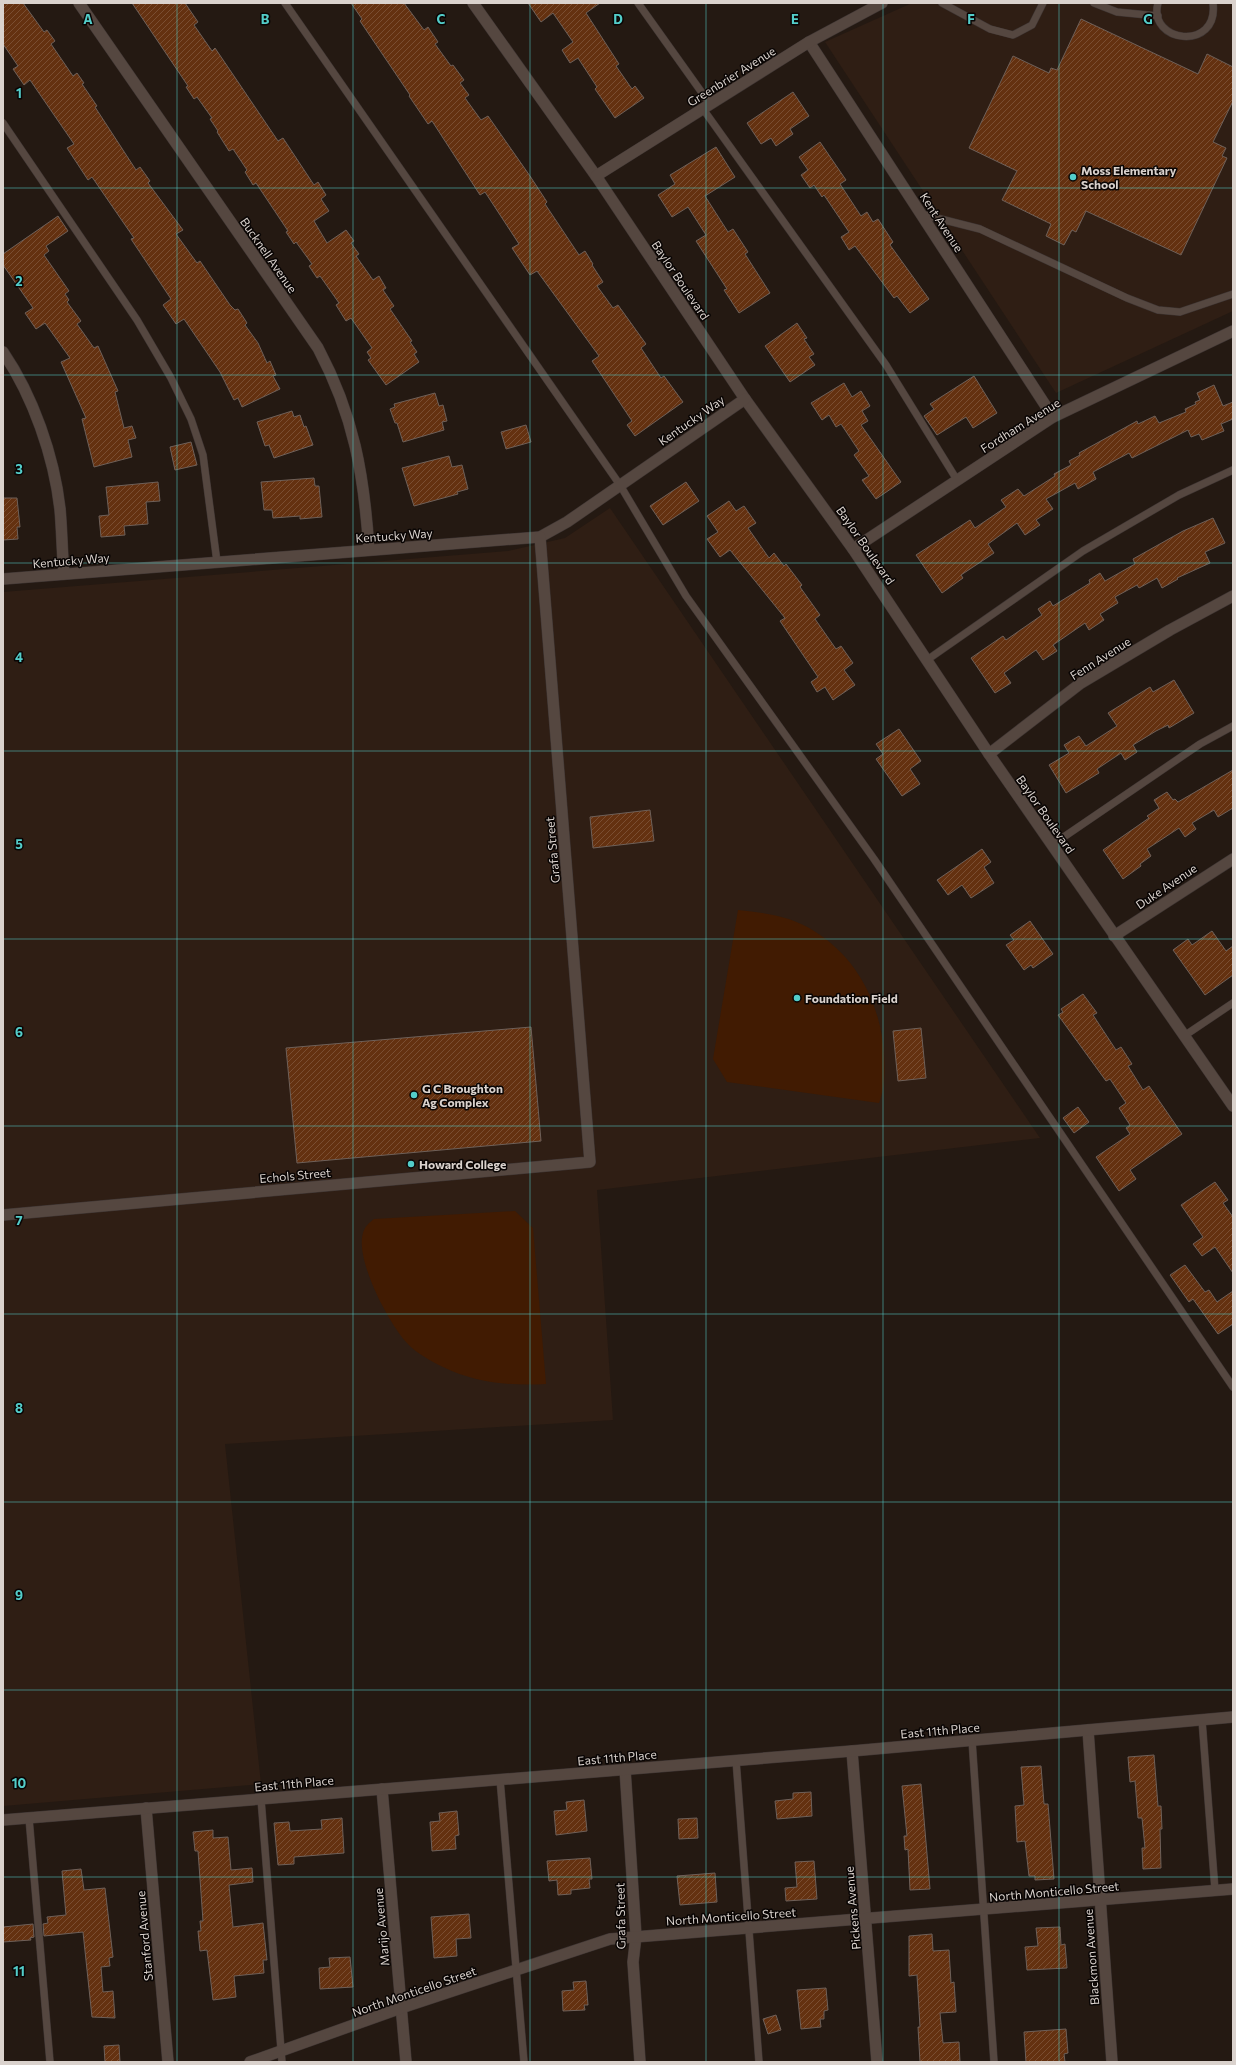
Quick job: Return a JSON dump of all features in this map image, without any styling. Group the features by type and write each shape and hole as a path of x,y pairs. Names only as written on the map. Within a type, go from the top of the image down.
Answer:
{"street":[{"name":"Bucknell Avenue","path":"79,3 318,348 334,379 355,441 367,514 369,550"},
{"name":"Baylor Boulevard","path":"473,3 596,176 744,399 853,549 989,754 1233,1106"},
{"name":"Greenbrier Avenue","path":"596,176 809,42 882,3"},
{"name":"Kent Avenue","path":"809,42 1053,417"},
{"name":"Fordham Avenue","path":"853,549 1053,417 1233,331"},
{"path":"3,352 33,408 50,458 60,508 64,574"},
{"name":"Kentucky Way","path":"3,579 540,536 567,522 744,399"},
{"name":"Grafa Street","path":"540,536 590,1162"},
{"name":"Fenn Avenue","path":"989,754 1081,683 1170,630 1233,596"},
{"name":"Duke Avenue","path":"1114,936 1233,859"},
{"name":"Echols Street","path":"3,1215 590,1162"},
{"name":"East 11th Place","path":"3,1820 852,1751 1233,1717"},
{"name":"Blackmon Avenue","path":"1088,1730 1112,2062"},
{"name":"Pickens Avenue","path":"852,1751 877,2062"},
{"name":"Grafa Street","path":"625,1769 636,1936 633,1962 640,2062"},
{"name":"Marijo Avenue","path":"382,1789 406,2062"},
{"name":"Stanford Avenue","path":"146,1808 168,2062"},
{"name":"North Monticello Street","path":"250,2062 281,2056 402,2008 610,1939 1233,1889"}],"lane":[{"path":"285,3 620,485 686,596 874,859 1233,1387"},
{"path":"638,3 706,107 886,365 957,480"},
{"path":"942,3 990,29 1013,35 1032,25 1043,3"},
{"path":"1094,3 1117,12 1158,16"},
{"path":"1158,3 1158,16 1164,27 1175,36 1193,37 1207,27 1212,19 1213,3"},
{"path":"3,123 137,320 191,418 203,455 217,562"},
{"path":"921,214 980,229 1127,298 1158,310 1180,312 1233,294"},
{"path":"927,660 1083,551 1179,494 1233,470"},
{"path":"1052,845 1200,744 1233,726"},
{"path":"1184,1036 1233,1002"},
{"path":"1202,1720 1215,1890"},
{"path":"972,1740 994,2062"},
{"path":"736,1760 759,2062"},
{"path":"500,1779 524,2062"},
{"path":"261,1799 281,2056"},
{"path":"29,1818 50,2062"}],"shaded area":[{"name":"Moss Elementary School","path":"912,3 1233,3 1233,311 1056,393 825,42"},
{"name":"Howard College","path":"610,508 1040,1138 597,1190 613,1420 225,1444 261,1784 3,1806 3,592 508,551 565,538"},
{"name":"Foundation Field","path":"738,910 778,916 805,926 830,942 855,969 872,1001 882,1036 884,1073 879,1103 727,1082 713,1059"},
{"path":"515,1211 533,1228 546,1384 506,1384 468,1377 438,1365 419,1353 407,1343 391,1322 375,1291 364,1259 362,1245 363,1233 369,1223 374,1219"}],"building":[{"path":"3,3 23,3 44,32 47,30 55,41 51,44 73,76 77,73 84,83 82,84 97,106 95,107 136,170 140,167 150,181 148,183 183,230 176,234 197,263 200,261 230,305 235,310 238,309 247,323 245,325 258,343 267,363 270,361 276,375 273,376 280,389 242,407 238,398 234,400 220,372 184,319 176,324 163,305 171,299 131,239 134,238 92,177 88,180 67,148 74,144 30,80 24,85 13,69 18,66 3,44"},
{"path":"132,3 185,3 198,22 194,25 212,51 215,48 278,141 283,138 314,185 318,182 326,195 321,199 329,211 314,221 327,243 346,230 354,241 351,243 359,254 356,256 373,280 379,276 386,288 383,290 394,306 390,309 412,341 410,342 417,352 414,354 419,362 386,385 368,360 371,358 367,352 372,348 351,318 346,321 336,305 339,303 320,276 317,278 309,266 312,264 296,242 294,244 286,232 288,231 256,183 253,185 245,172 247,170 233,149 229,151 210,119 212,118 197,97 194,99 186,87 188,86"},
{"path":"351,3 404,3 424,30 428,27 438,42 435,44 451,66 453,65 464,80 460,83 469,95 465,98 481,120 488,116 530,176 547,202 545,204 579,255 585,251 603,282 597,286 613,308 618,305 646,344 641,348 661,378 664,376 683,402 635,436 627,425 632,421 592,361 599,356 537,271 530,275 512,248 519,244 485,192 480,195 432,121 428,124 360,21 362,19"},
{"path":"528,3 600,3 586,13 619,64 616,66 632,89 635,86 644,98 615,118 595,89 597,87 578,58 570,63 562,50 573,42 553,13 541,22"},
{"path":"1081,19 1198,74 1207,54 1233,67 1233,101 1213,142 1226,148 1222,156 1227,158 1181,255 1086,211 1076,232 1072,230 1064,245 1046,236 1051,224 1002,200 1017,171 969,148 1013,56 1049,73 1051,68 1057,70"},
{"path":"793,92 809,116 790,129 793,134 776,146 771,138 761,144 747,123"},
{"path":"820,142 846,180 840,184 861,216 867,212 873,222 878,219 893,242 890,245 929,299 910,313 897,296 894,298 855,246 849,250 841,237 849,232 824,195 822,197 814,185 810,188 801,175 808,170 799,157"},
{"path":"716,147 735,177 705,196 728,232 733,229 748,252 745,254 770,293 739,313 724,290 727,289 696,241 706,235 688,207 672,217 658,195 675,184 670,175"},
{"path":"58,216 68,231 46,246 49,251 44,255 69,291 65,294 69,300 67,302 81,321 77,324 94,348 98,346 118,391 115,392 124,428 132,426 136,438 128,440 132,457 94,467 82,419 86,418 61,362 70,358 45,323 36,329 25,313 33,308 3,265 3,254"},
{"path":"797,323 807,338 804,339 814,354 809,357 815,365 790,382 765,346"},
{"path":"974,376 997,413 973,428 966,417 937,435 924,416 934,409 930,404"},
{"path":"844,383 852,397 861,391 870,406 862,411 868,421 861,425 901,482 876,499 862,480 869,476 854,455 859,451 841,424 836,427 829,415 822,420 811,403"},
{"path":"1214,385 1223,406 1233,402 1233,419 1221,424 1224,431 1202,440 1199,434 1191,437 1188,430 1132,458 1129,453 1093,472 1096,479 1078,489 1075,483 1046,499 1053,509 1036,520 1040,525 1025,535 1017,523 988,544 994,553 961,575 963,578 942,593 916,555 970,520 975,528 1006,507 1001,500 1018,489 1024,496 1055,476 1054,474 1071,465 1069,461 1080,455 1079,453 1137,421 1138,424 1155,416 1159,423 1186,412 1185,409 1196,404 1195,402 1200,400 1197,393"},
{"path":"435,393 439,406 443,405 447,421 442,422 444,430 403,442 397,423 395,423 390,409 395,407 394,404"},
{"path":"292,411 294,417 300,415 313,445 274,458 269,445 265,446 257,422"},
{"path":"526,425 531,442 506,449 501,432"},
{"path":"191,442 197,465 175,470 170,447"},
{"path":"449,456 452,467 462,465 468,489 457,492 458,494 414,506 402,468"},
{"path":"314,478 315,486 319,486 322,517 300,519 300,516 273,518 272,510 264,510 261,482"},
{"path":"158,482 160,501 146,502 148,524 124,526 125,535 101,537 99,516 109,515 106,487"},
{"path":"686,482 699,501 663,525 650,506"},
{"path":"3,498 17,498 20,527 17,527 18,539 3,540"},
{"path":"729,501 736,511 744,506 756,523 748,528 769,558 774,553 784,566 786,564 802,585 800,587 820,615 815,619 836,649 841,646 853,663 844,670 855,685 833,700 825,687 817,692 811,682 818,677 780,621 785,618 730,550 720,557 707,539 718,532 707,516"},
{"path":"1213,518 1225,543 1205,552 1210,563 1177,578 1178,579 1162,588 1157,578 1139,588 1137,585 1115,597 1118,603 1100,614 1104,620 1089,630 1085,623 1053,645 1057,651 1043,660 1036,650 1004,673 1011,683 995,693 971,658 1003,636 1006,640 1042,615 1038,609 1050,601 1053,606 1090,583 1089,580 1100,573 1105,581 1135,564 1133,559 1183,531"},
{"path":"1174,680 1194,713 1169,728 1168,725 1156,731 1133,745 1137,752 1125,760 1121,753 1097,769 1099,773 1066,793 1049,765 1069,753 1064,745 1079,736 1086,746 1117,726 1108,713 1150,687 1153,692"},
{"path":"899,729 921,761 910,769 920,784 902,796 876,759 883,754 876,744"},
{"path":"1233,770 1233,808 1218,817 1214,810 1192,823 1196,829 1185,837 1179,828 1147,849 1151,856 1140,864 1141,866 1123,879 1103,850 1149,818 1147,816 1159,808 1154,800 1167,792 1173,800 1175,799 1178,802"},
{"path":"650,810 654,841 593,848 590,817"},
{"path":"982,849 991,862 984,867 994,883 971,898 962,885 948,895 937,880"},
{"path":"1030,921 1053,954 1033,968 1031,965 1024,970 1006,945 1014,940 1010,935"},
{"path":"1212,931 1226,951 1233,946 1233,975 1205,995 1173,950 1188,939 1192,945"},
{"path":"1083,994 1097,1013 1093,1015 1116,1050 1121,1047 1132,1064 1128,1066 1143,1090 1149,1086 1182,1134 1130,1170 1136,1179 1119,1191 1096,1157 1130,1134 1126,1128 1130,1125 1119,1108 1126,1103 1110,1079 1106,1081 1058,1015 1063,1012 1061,1009"},
{"name":"G C Broughton Ag Complex","path":"531,1027 541,1141 297,1163 286,1048"},
{"path":"921,1028 926,1078 898,1081 893,1031"},
{"path":"1078,1107 1089,1122 1074,1133 1063,1118"},
{"path":"1215,1182 1228,1200 1223,1203 1233,1217 1233,1273 1215,1247 1202,1256 1193,1244 1203,1237 1181,1205"},
{"path":"1185,1265 1205,1292 1209,1290 1217,1302 1233,1291 1233,1324 1218,1334 1193,1299 1189,1302 1170,1275"},
{"path":"1154,1755 1158,1806 1161,1806 1161,1868 1143,1869 1142,1848 1145,1848 1142,1818 1138,1818 1135,1781 1130,1782 1128,1757"},
{"path":"1041,1766 1044,1804 1048,1804 1054,1879 1035,1880 1035,1876 1029,1876 1025,1841 1017,1842 1015,1806 1024,1805 1021,1767"},
{"path":"921,1784 930,1889 910,1890 908,1849 905,1850 904,1836 907,1836 902,1786"},
{"path":"811,1792 812,1816 777,1819 775,1801 793,1799 793,1793"},
{"path":"584,1800 587,1831 556,1835 554,1811 567,1810 566,1802"},
{"path":"457,1811 459,1835 455,1836 456,1849 432,1851 430,1822 440,1821 439,1813"},
{"path":"342,1818 344,1853 294,1857 294,1864 278,1865 274,1823 289,1822 290,1831 322,1829 321,1820"},
{"path":"697,1818 698,1838 679,1839 678,1819"},
{"path":"213,1830 213,1838 228,1837 231,1870 252,1868 253,1882 229,1885 233,1927 263,1923 267,1960 263,1960 264,1973 234,1976 236,1997 213,2000 207,1950 200,1951 198,1931 201,1931 200,1921 203,1921 198,1851 195,1851 193,1832"},
{"path":"590,1858 592,1879 589,1879 590,1888 571,1890 571,1894 558,1895 557,1880 549,1881 547,1861"},
{"path":"814,1861 817,1899 786,1901 785,1888 797,1887 795,1862"},
{"path":"81,1869 84,1890 105,1888 113,1957 109,1958 110,1966 101,1967 103,1992 113,1991 115,2018 92,2017 83,1932 44,1936 43,1924 48,1923 47,1917 66,1915 62,1871"},
{"path":"715,1873 717,1902 680,1905 677,1876"},
{"path":"469,1914 471,1938 456,1939 457,1956 434,1958 431,1917"},
{"path":"33,1924 34,1937 30,1938 31,1940 3,1942 3,1927"},
{"path":"1060,1927 1061,1945 1065,1944 1067,1968 1027,1970 1025,1947 1038,1946 1036,1928"},
{"path":"932,1934 933,1951 949,1950 951,1983 954,1982 956,2012 940,2013 943,2043 959,2042 960,2062 920,2062 918,2027 920,2027 917,1975 909,1976 909,1936"},
{"path":"350,1957 353,1987 320,1989 319,1968 330,1967 329,1958"},
{"path":"586,1981 588,2005 584,2005 585,2010 563,2011 562,1991 574,1990 573,1982"},
{"path":"826,1988 828,2010 824,2011 824,2019 820,2019 821,2027 801,2029 797,1990"},
{"path":"776,2015 781,2030 768,2034 763,2019"},
{"path":"1066,2029 1068,2053 1064,2054 1065,2062 1026,2062 1024,2032"},
{"path":"119,2045 120,2062 105,2062 104,2046"}],"place":[{"name":"Moss Elementary School","path":"1073,177"},
{"name":"Foundation Field","path":"797,998"},
{"name":"G C Broughton Ag Complex","path":"414,1095"},
{"name":"Howard College","path":"411,1164"}]}
